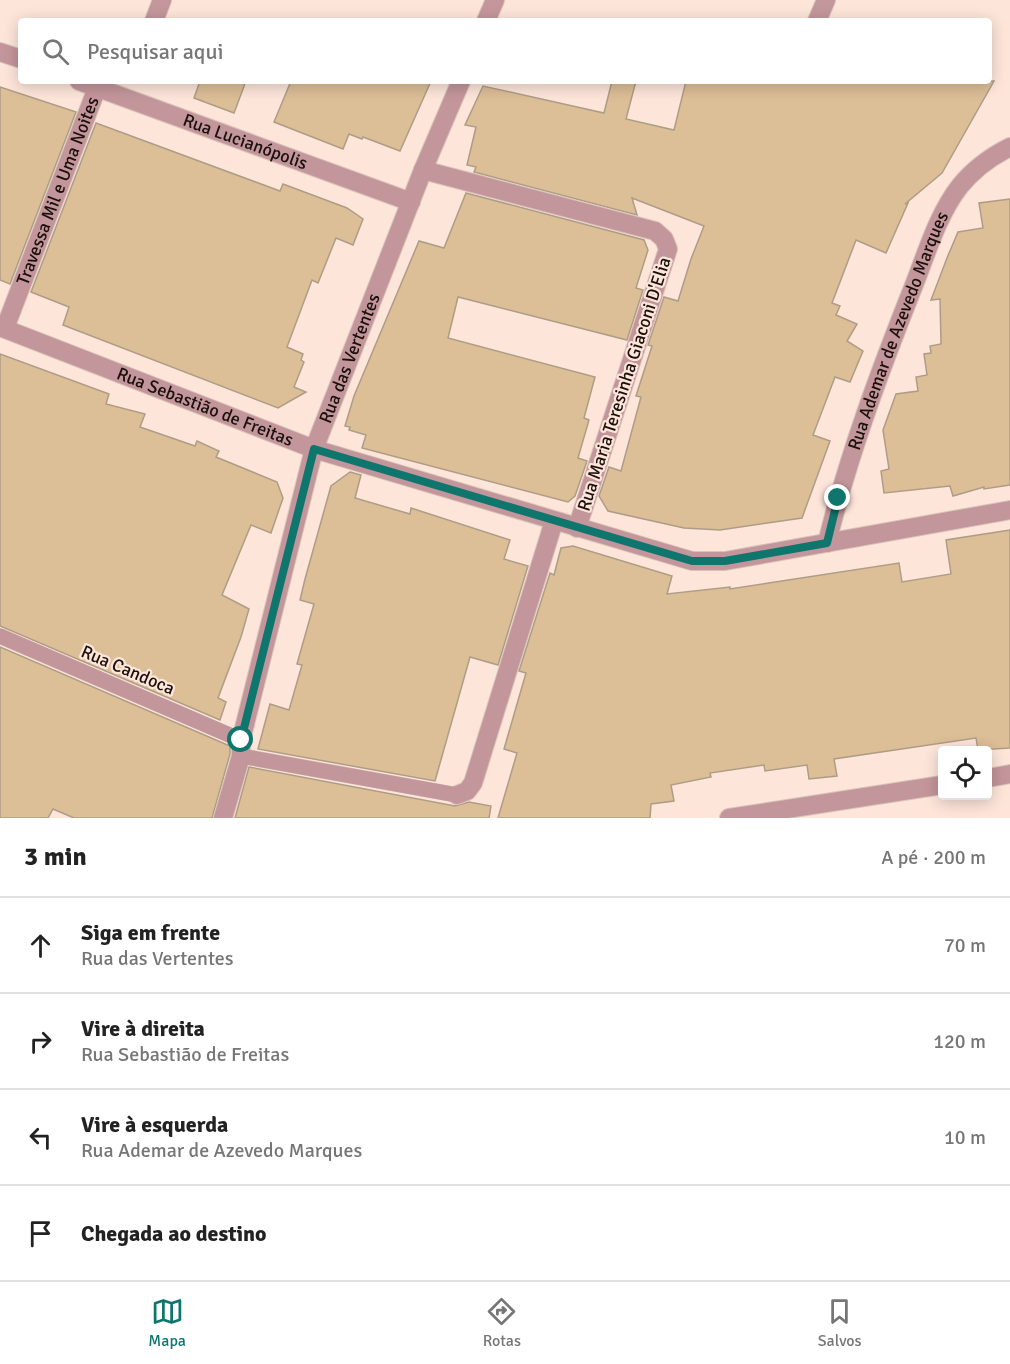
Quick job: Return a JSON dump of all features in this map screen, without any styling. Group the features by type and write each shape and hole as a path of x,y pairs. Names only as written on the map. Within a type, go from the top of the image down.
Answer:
{"street":[{"path":"155,18 162,0"},
{"path":"487,18 495,0"},
{"path":"818,18 826,0"},
{"path":"0,52 18,58"},
{"name":"Rua Lucianópolis","path":"87,84 97,88 128,89 411,202"},
{"name":"Rua das Vertentes","path":"223,818 314,449 423,170 460,84"},
{"name":"Travessa Mil e Uma Noites","path":"3,327 97,88"},
{"name":"Rua Ademar de Azevedo Marques","path":"827,543 842,487 899,324 942,216 960,186 993,156 1010,147"},
{"name":"Rua Maria Teresinha Giaconi D'Elia","path":"423,170 655,231 664,239 668,249 577,528"},
{"name":"Rua Sebastião de Freitas","path":"3,327 314,449 692,561 725,561 1010,510"},
{"path":"457,795 466,791 473,783 554,521"},
{"path":"992,777 1010,774"},
{"path":"729,818 938,786"}],"lane":[{"name":"Rua Candoca","path":"0,636 241,748 457,795"}],"building":[{"path":"994,81 942,173 905,204 908,203 886,253 856,240 832,303 840,306 836,315 857,324 847,341 863,351 850,382 835,377 813,435 830,441 802,518 720,530 684,528 608,511 599,496 609,467 621,471 641,397 636,396 652,346 648,345 664,297 678,301 704,226 632,198 637,215 474,172 476,167 467,165 476,127 465,125 483,86 604,113 611,84 635,84 626,119 674,130 685,84 992,84"},
{"path":"199,84 245,84 234,113 194,98"},
{"path":"290,84 430,84 400,151 349,134 343,149 274,122"},
{"path":"0,87 76,112 10,284 0,280"},
{"path":"96,123 280,191 283,184 347,208 363,219 353,245 336,238 318,283 312,280 287,347 303,354 301,360 304,362 294,387 306,392 278,408 63,325 69,307 31,292"},
{"path":"466,193 644,240 648,250 636,288 643,290 627,340 458,297 448,338 595,377 584,418 589,420 578,458 587,461 575,496 568,502 362,448 366,435 349,430 350,427 345,426 354,396 419,241 444,248"},
{"path":"1010,199 1010,485 984,489 984,487 953,496 950,486 884,493 881,471 889,469 883,430 896,394 918,391 916,377 927,375 924,354 931,353 930,346 941,344 940,299 931,300 958,232 983,228 979,203"},
{"path":"0,354 109,394 106,404 145,414 140,427 195,446 197,441 219,451 216,457 277,482 283,498 271,533 251,525 222,595 249,609 218,698 226,702 220,720 0,626"},
{"path":"350,472 361,475 355,498 410,514 411,508 510,540 504,559 528,566 498,665 470,657 435,781 258,749 270,704 289,710 302,665 297,664 314,604 300,600 305,579 331,486"},
{"path":"1010,530 1010,748 992,749 992,746 977,746 976,738 834,759 837,776 809,779 807,765 765,771 764,765 710,773 711,777 671,785 674,801 651,804 650,818 498,818 517,753 504,749 526,673 519,671 550,573 554,575 561,548 573,546 672,576 667,594 730,587 730,589 899,563 902,582 951,574 946,540"},
{"path":"0,647 230,746 230,754 212,818 74,818 53,809 48,818 0,818"},
{"path":"249,767 455,806 469,802 491,806 489,818 235,818"}],"route":[{"path":"241,740 314,449 692,561 725,561 827,543 838,498"}]}
